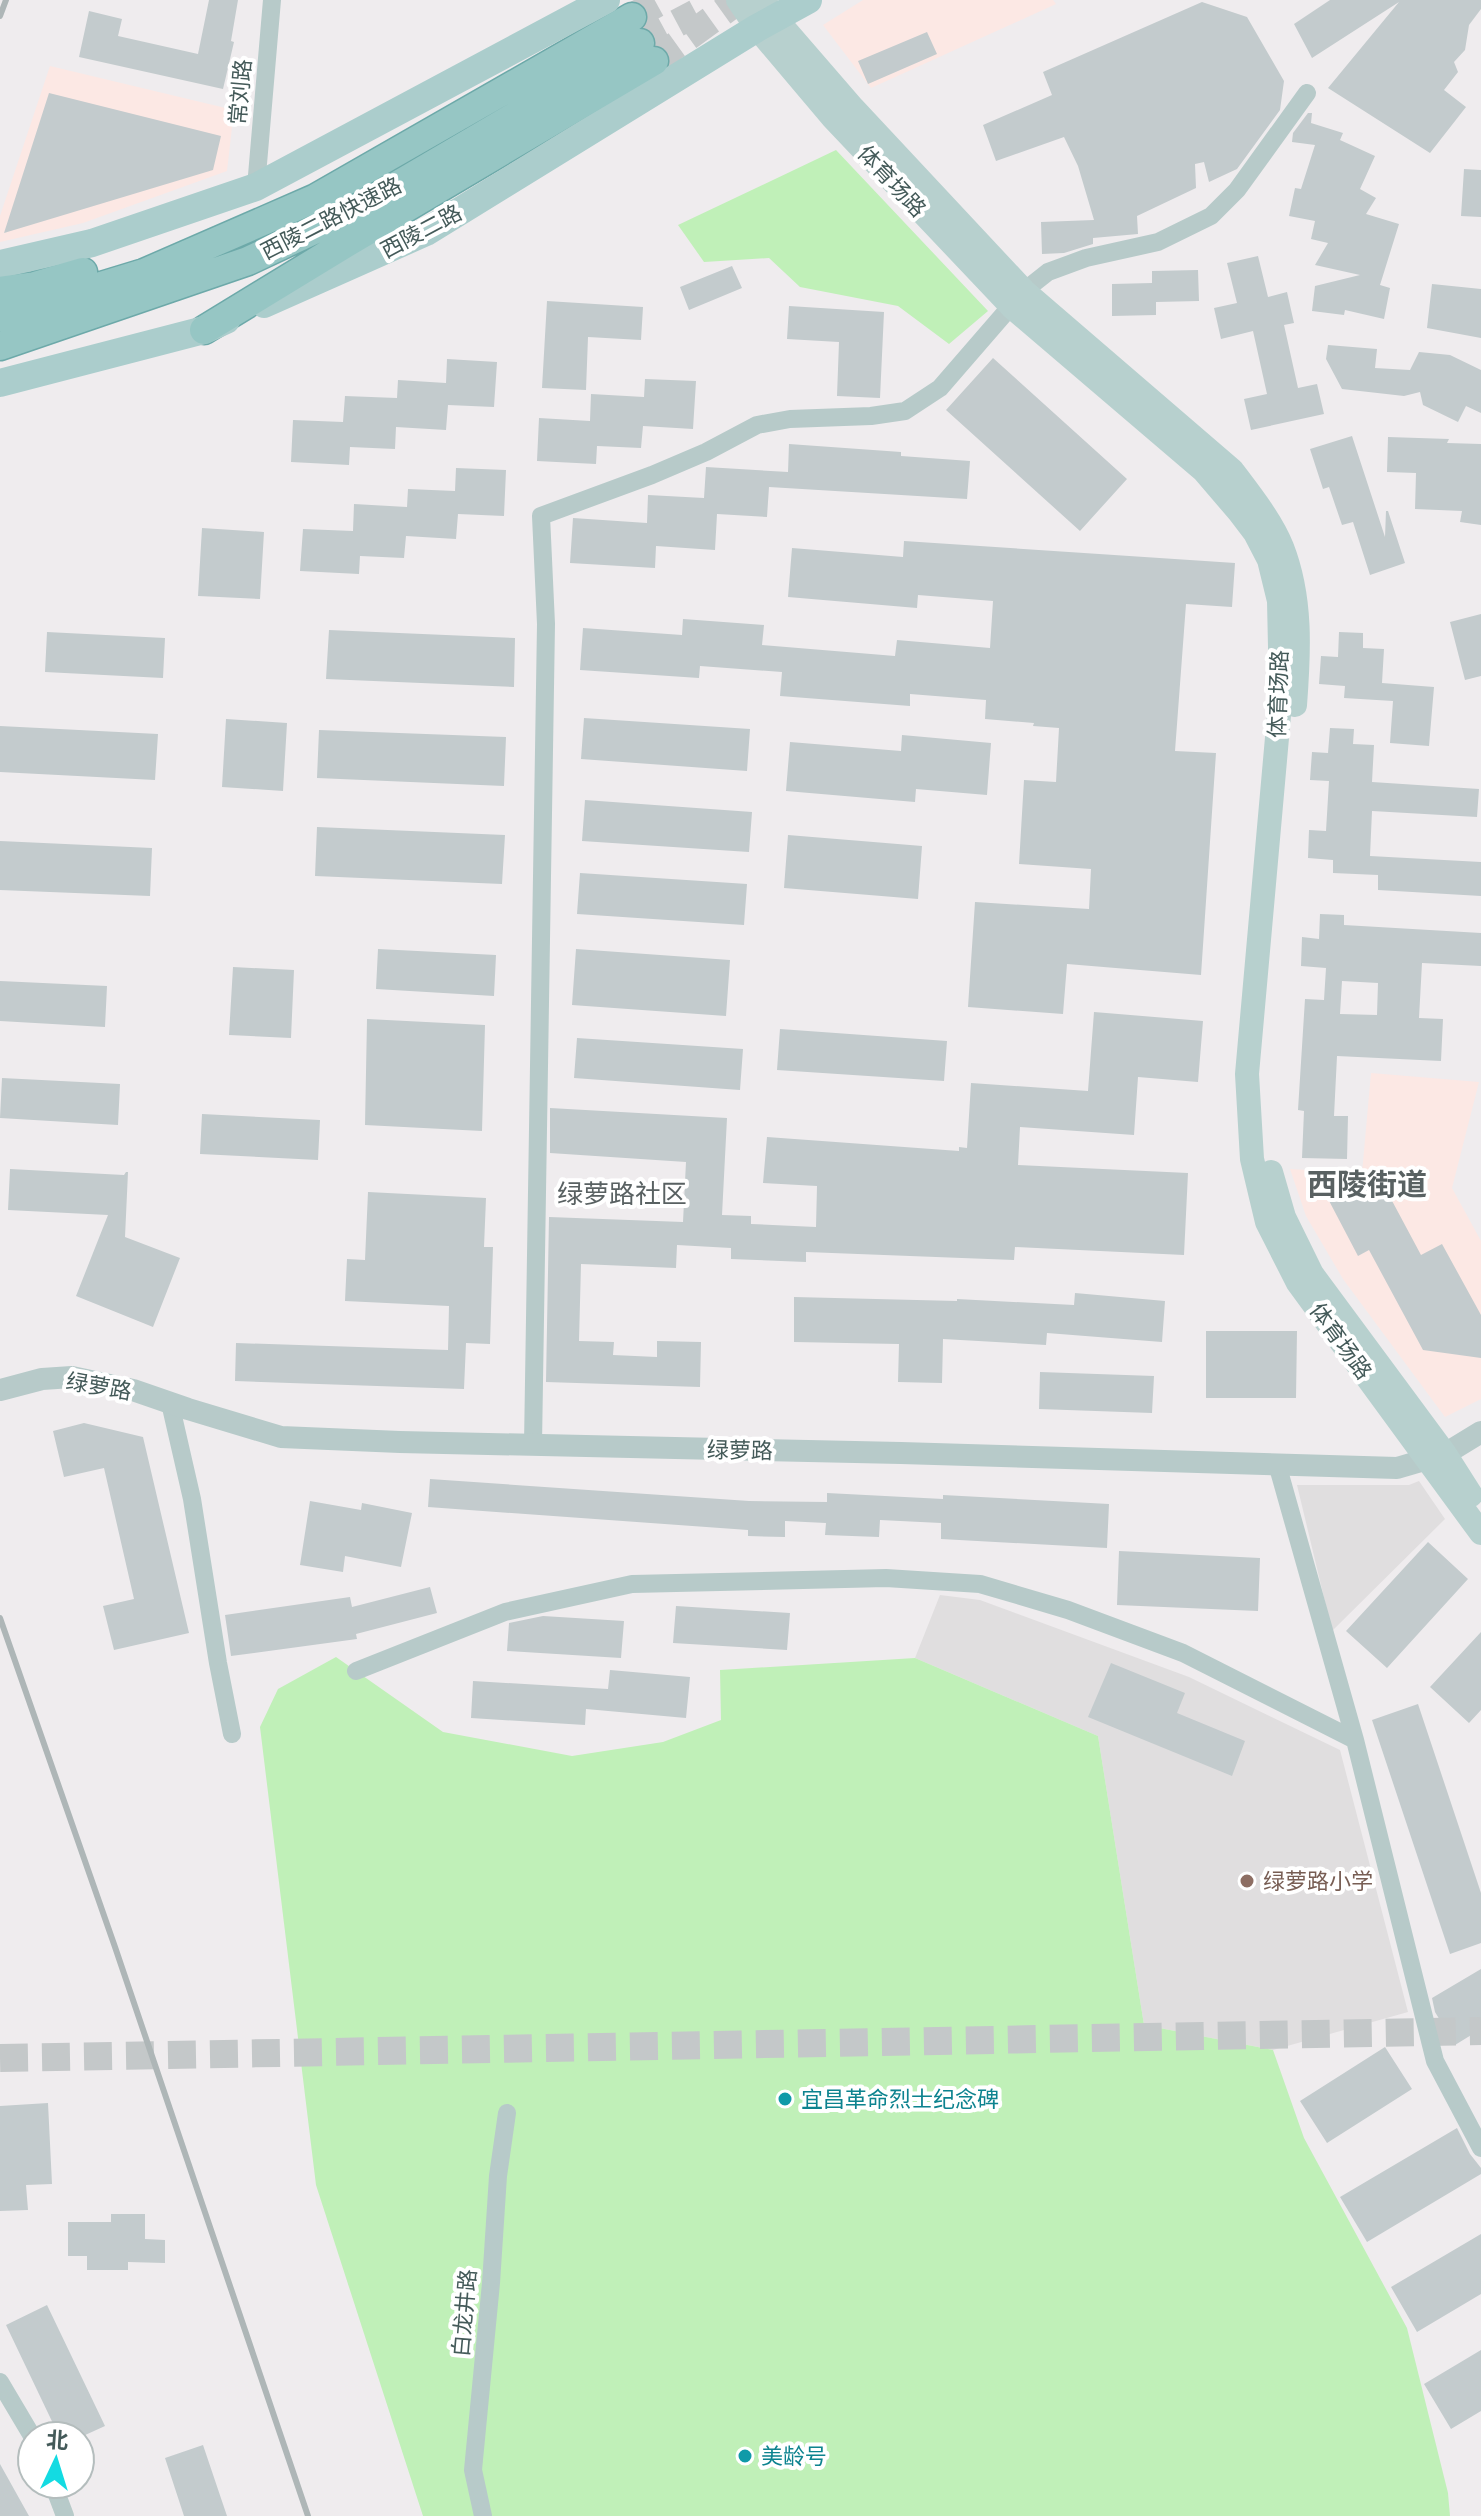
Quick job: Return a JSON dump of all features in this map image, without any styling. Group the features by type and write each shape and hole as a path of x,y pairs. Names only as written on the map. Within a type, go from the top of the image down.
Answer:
{"highway":[{"path":"204,330 348,242 642,40"},
{"name":"西陵二路快速路","path":"0,317 144,273 316,198 642,40"},
{"name":"西陵二路快速路","path":"0,346 248,261 337,219 642,40"},
{"path":"0,291 35,286 144,255 316,198"}],"main road":[{"path":"0,264 92,243 256,187 606,0"},
{"name":"体育场路","path":"738,0 765,16 833,118 1018,299 1203,470 1247,522 1269,560 1279,601 1281,693 1247,1074 1252,1159 1267,1222 1298,1283 1481,1511"},
{"name":"西陵二路","path":"0,383 204,330 426,232 765,16 808,0"},
{"name":"体育场路","path":"1436,1456 1481,1533"}],"street":[{"name":"常刘路","path":"256,187 272,0"},
{"path":"533,1445 546,624 541,516 652,475 706,452 757,425 790,419 871,416 905,411 940,388 1018,299 1048,272 1086,258 1158,242 1211,216 1237,190 1307,93"},
{"name":"绿萝路","path":"0,1390 42,1379 72,1377 133,1390 281,1437 533,1445 1397,1468 1436,1456 1481,1432"},
{"path":"170,1403 192,1499 232,1734"},
{"path":"1277,1464 1355,1740 1435,2061 1481,2148"},
{"path":"356,1671 505,1612 632,1584 886,1578 980,1584 1068,1610 1183,1653 1355,1740"},
{"name":"白龙井路","path":"483,2516 473,2470 498,2176 507,2113"},
{"path":"0,2382 23,2420"}],"shaded area":[{"path":"863,0 1053,0 1056,4 871,88 823,25"},
{"path":"50,66 234,110 227,171 83,223 0,242 0,216"},
{"path":"1371,1073 1479,1082 1452,1188 1481,1241 1481,1399 1445,1417 1343,1279 1306,1216 1290,1169 1362,1173"},
{"path":"1419,1481 1445,1519 1332,1631 1297,1485 1409,1485"},
{"name":"绿萝路小学","path":"940,1595 980,1600 1189,1677 1340,1750 1408,2012 1273,2050 1144,2025 1098,1736 915,1658"}],"green space":[{"path":"836,150 988,311 949,344 898,306 800,287 769,258 704,262 678,225"},
{"path":"336,1657 443,1732 572,1756 663,1742 721,1720 720,1670 915,1658 1098,1736 1144,2025 1273,2050 1304,2138 1407,2328 1448,2493 1450,2516 423,2516 316,2185 260,1727 278,1689"}],"building":[{"path":"209,0 238,0 231,41 234,42 223,89 79,57 89,11 122,19 118,36 198,54"},
{"path":"1330,0 1481,0 1481,9 1469,25 1465,50 1454,62 1458,72 1444,90 1466,107 1430,153 1328,88 1399,2 1312,58 1294,24"},
{"path":"1202,2 1247,17 1284,81 1280,110 1237,169 1209,182 1204,162 1195,164 1196,188 1137,216 1138,234 1093,238 1093,244 1064,253 1042,254 1041,222 1094,220 1078,166 1064,137 996,161 983,125 1052,95 1043,72"},
{"path":"927,32 937,54 868,84 858,61"},
{"path":"49,93 221,136 213,170 4,233"},
{"path":"1308,113 1312,113 1311,123 1343,133 1340,140 1375,156 1360,189 1376,198 1366,214 1399,224 1380,285 1390,288 1384,319 1345,310 1344,315 1312,311 1315,286 1360,275 1315,265 1328,243 1311,239 1315,221 1289,216 1295,188 1301,189 1315,145 1292,142 1293,133"},
{"path":"1464,169 1481,170 1481,217 1461,216"},
{"path":"1258,256 1268,297 1287,292 1294,323 1284,325 1298,388 1317,384 1324,414 1251,430 1244,399 1267,394 1253,331 1221,339 1214,308 1237,303 1227,263"},
{"path":"732,266 742,288 689,310 680,287"},
{"path":"1198,270 1199,301 1156,302 1156,315 1112,316 1112,284 1152,283 1152,271"},
{"path":"1432,284 1481,289 1481,338 1427,328"},
{"path":"547,301 643,307 641,340 588,337 586,390 542,388"},
{"path":"789,306 884,312 880,398 837,396 839,342 787,339"},
{"path":"1328,345 1377,349 1375,368 1410,370 1419,352 1450,355 1481,370 1481,413 1466,406 1458,422 1423,405 1420,392 1404,396 1342,389 1326,359"},
{"path":"993,358 1127,479 1080,531 946,410"},
{"path":"447,359 497,362 494,407 448,405 446,430 396,427 395,449 350,447 349,465 291,462 293,420 343,422 345,396 397,398 398,380 446,383"},
{"path":"645,379 696,381 693,429 643,426 641,448 597,446 596,464 537,461 539,418 590,421 591,394 644,397"},
{"path":"1352,436 1385,537 1388,511 1405,563 1370,575 1353,522 1342,525 1329,487 1323,489 1310,449"},
{"path":"1388,437 1449,439 1447,443 1481,444 1481,525 1460,522 1462,511 1415,509 1416,473 1387,472"},
{"path":"789,444 901,452 901,456 970,461 967,499 769,487 767,517 717,514 715,550 656,546 655,568 570,563 573,518 647,523 648,495 704,498 706,467 788,472"},
{"path":"456,468 506,470 504,516 458,514 456,539 406,536 404,558 360,556 359,574 300,571 303,529 353,531 354,504 407,507 408,489 455,491"},
{"path":"202,528 264,532 260,599 198,596"},
{"path":"904,541 1235,563 1232,607 1186,604 1175,751 1216,753 1201,975 1067,964 1063,1014 968,1007 975,902 1089,909 1091,869 1019,864 1024,780 1056,782 1059,728 985,719 986,700 910,694 910,706 780,696 782,672 700,666 699,678 580,670 583,628 682,635 683,619 764,625 762,645 895,656 897,640 990,648 993,601 918,595 917,608 788,597 792,548 903,557"},
{"path":"1481,614 1481,676 1465,680 1450,622"},
{"path":"329,630 515,638 514,687 326,679"},
{"path":"47,632 165,638 163,678 45,672"},
{"path":"1339,632 1363,633 1363,648 1384,649 1382,683 1434,687 1429,746 1390,743 1393,701 1344,698 1345,686 1319,684 1321,656 1338,657"},
{"path":"584,718 750,729 747,771 581,759"},
{"path":"226,719 287,723 283,791 222,787"},
{"path":"0,726 158,734 155,780 0,772"},
{"path":"1330,728 1354,729 1353,744 1374,745 1372,782 1479,789 1477,817 1372,811 1370,856 1481,862 1481,896 1378,890 1378,875 1333,873 1333,860 1308,858 1309,830 1326,831 1329,781 1310,780 1312,752 1328,753"},
{"path":"319,730 506,737 504,786 317,778"},
{"path":"902,735 991,743 987,795 916,789 915,802 786,791 790,742 901,751"},
{"path":"585,800 752,812 749,852 582,841"},
{"path":"317,827 505,835 502,884 315,876"},
{"path":"788,835 922,846 918,899 784,888"},
{"path":"0,841 152,848 150,896 0,890"},
{"path":"580,873 747,884 744,925 577,914"},
{"path":"1320,914 1344,915 1344,925 1481,933 1481,966 1422,963 1419,1018 1443,1019 1441,1061 1337,1056 1334,1116 1348,1116 1347,1159 1302,1158 1304,1111 1298,1110 1305,999 1324,1000 1326,968 1301,966 1302,937 1319,939","holes":["1342,981 1378,983 1377,1015 1340,1014"]},
{"path":"378,949 496,955 494,996 376,989"},
{"path":"576,949 730,960 726,1016 572,1005"},
{"path":"233,967 294,970 291,1038 229,1035"},
{"path":"0,981 107,986 105,1027 0,1021"},
{"path":"1094,1012 1203,1021 1198,1082 1138,1077 1134,1135 1020,1127 1018,1165 1188,1173 1184,1255 1015,1247 1014,1260 806,1252 806,1262 731,1259 731,1248 677,1245 676,1268 581,1264 579,1341 614,1342 613,1355 657,1357 657,1341 701,1342 700,1387 546,1382 549,1217 683,1222 686,1162 550,1153 550,1108 727,1118 722,1215 751,1216 751,1224 816,1227 817,1186 763,1183 767,1137 959,1151 959,1147 967,1148 971,1083 1088,1091"},
{"path":"367,1019 485,1025 482,1131 365,1125"},
{"path":"780,1029 947,1041 944,1081 777,1070"},
{"path":"577,1038 743,1049 740,1090 574,1078"},
{"path":"2,1078 120,1084 118,1125 0,1118"},
{"path":"202,1114 320,1120 318,1160 200,1154"},
{"path":"10,1169 124,1175 128,1172 125,1237 180,1258 153,1327 76,1296 108,1215 8,1210"},
{"path":"1375,1169 1421,1255 1442,1244 1481,1315 1481,1358 1423,1350 1369,1250 1358,1256 1326,1195"},
{"path":"368,1192 486,1198 484,1247 493,1247 490,1344 466,1343 464,1389 235,1381 236,1343 448,1350 449,1306 345,1301 347,1259 365,1260"},
{"path":"1075,1293 1165,1301 1162,1342 1047,1333 1046,1345 943,1339 942,1383 898,1382 899,1344 794,1342 794,1297 957,1299 1074,1305"},
{"path":"1206,1331 1297,1331 1296,1398 1206,1398"},
{"path":"1040,1372 1154,1376 1152,1413 1039,1409"},
{"path":"84,1423 143,1437 189,1633 114,1650 103,1606 134,1599 104,1468 64,1477 53,1431"},
{"path":"430,1479 749,1501 827,1502 827,1493 943,1499 943,1495 1109,1504 1107,1548 941,1539 941,1523 880,1520 879,1537 825,1535 826,1523 785,1521 785,1537 748,1536 748,1530 428,1507"},
{"path":"310,1501 361,1510 362,1503 412,1513 401,1567 345,1556 343,1572 300,1565"},
{"path":"1428,1542 1468,1579 1387,1668 1346,1631"},
{"path":"1119,1551 1260,1558 1258,1611 1117,1605"},
{"path":"430,1587 437,1613 356,1634 357,1639 231,1656 225,1615 350,1597 352,1607"},
{"path":"676,1606 790,1613 787,1650 673,1643"},
{"path":"543,1616 624,1621 621,1658 507,1651 509,1623"},
{"path":"1481,1632 1481,1710 1469,1723 1430,1687"},
{"path":"1111,1663 1185,1693 1177,1713 1245,1741 1232,1776 1088,1717"},
{"path":"610,1670 690,1677 686,1718 586,1709 585,1725 471,1718 473,1681 608,1689"},
{"path":"1418,1704 1481,1893 1481,1943 1450,1954 1372,1720"},
{"path":"1481,1969 1481,2029 1455,2045 1435,2012 1432,1998"},
{"path":"1385,2047 1412,2089 1327,2143 1300,2101"},
{"path":"48,2103 52,2184 26,2185 28,2210 0,2211 0,2106"},
{"path":"1457,2128 1481,2168 1481,2174 1367,2242 1340,2197"},
{"path":"111,2214 145,2214 145,2239 165,2240 165,2263 128,2262 128,2270 87,2270 87,2256 68,2256 68,2222 111,2222"},
{"path":"1481,2234 1481,2294 1417,2332 1391,2287"},
{"path":"47,2305 105,2426 96,2430 96,2420 51,2420 6,2325"},
{"path":"1481,2350 1481,2411 1451,2429 1424,2384"},
{"path":"203,2445 227,2516 184,2516 165,2458"},
{"path":"0,2464 16,2493 16,2500 20,2500 29,2516 0,2516"}],"tunnel":[{"path":"632,17 663,0"},
{"path":"654,61 739,0"},
{"path":"640,43 696,13"},
{"path":"0,2058 1481,2031"}],"railway":[{"path":"0,16 6,0"},
{"path":"0,1618 308,2516"}],"place":[{"name":"绿萝路小学","path":"1247,1881"},
{"name":"宜昌革命烈士纪念碑","path":"785,2099"},
{"name":"美龄号","path":"745,2456"}],"district":[{"name":"西陵街道","path":"1367,1185"},
{"name":"绿萝路社区","path":"622,1194"}]}
